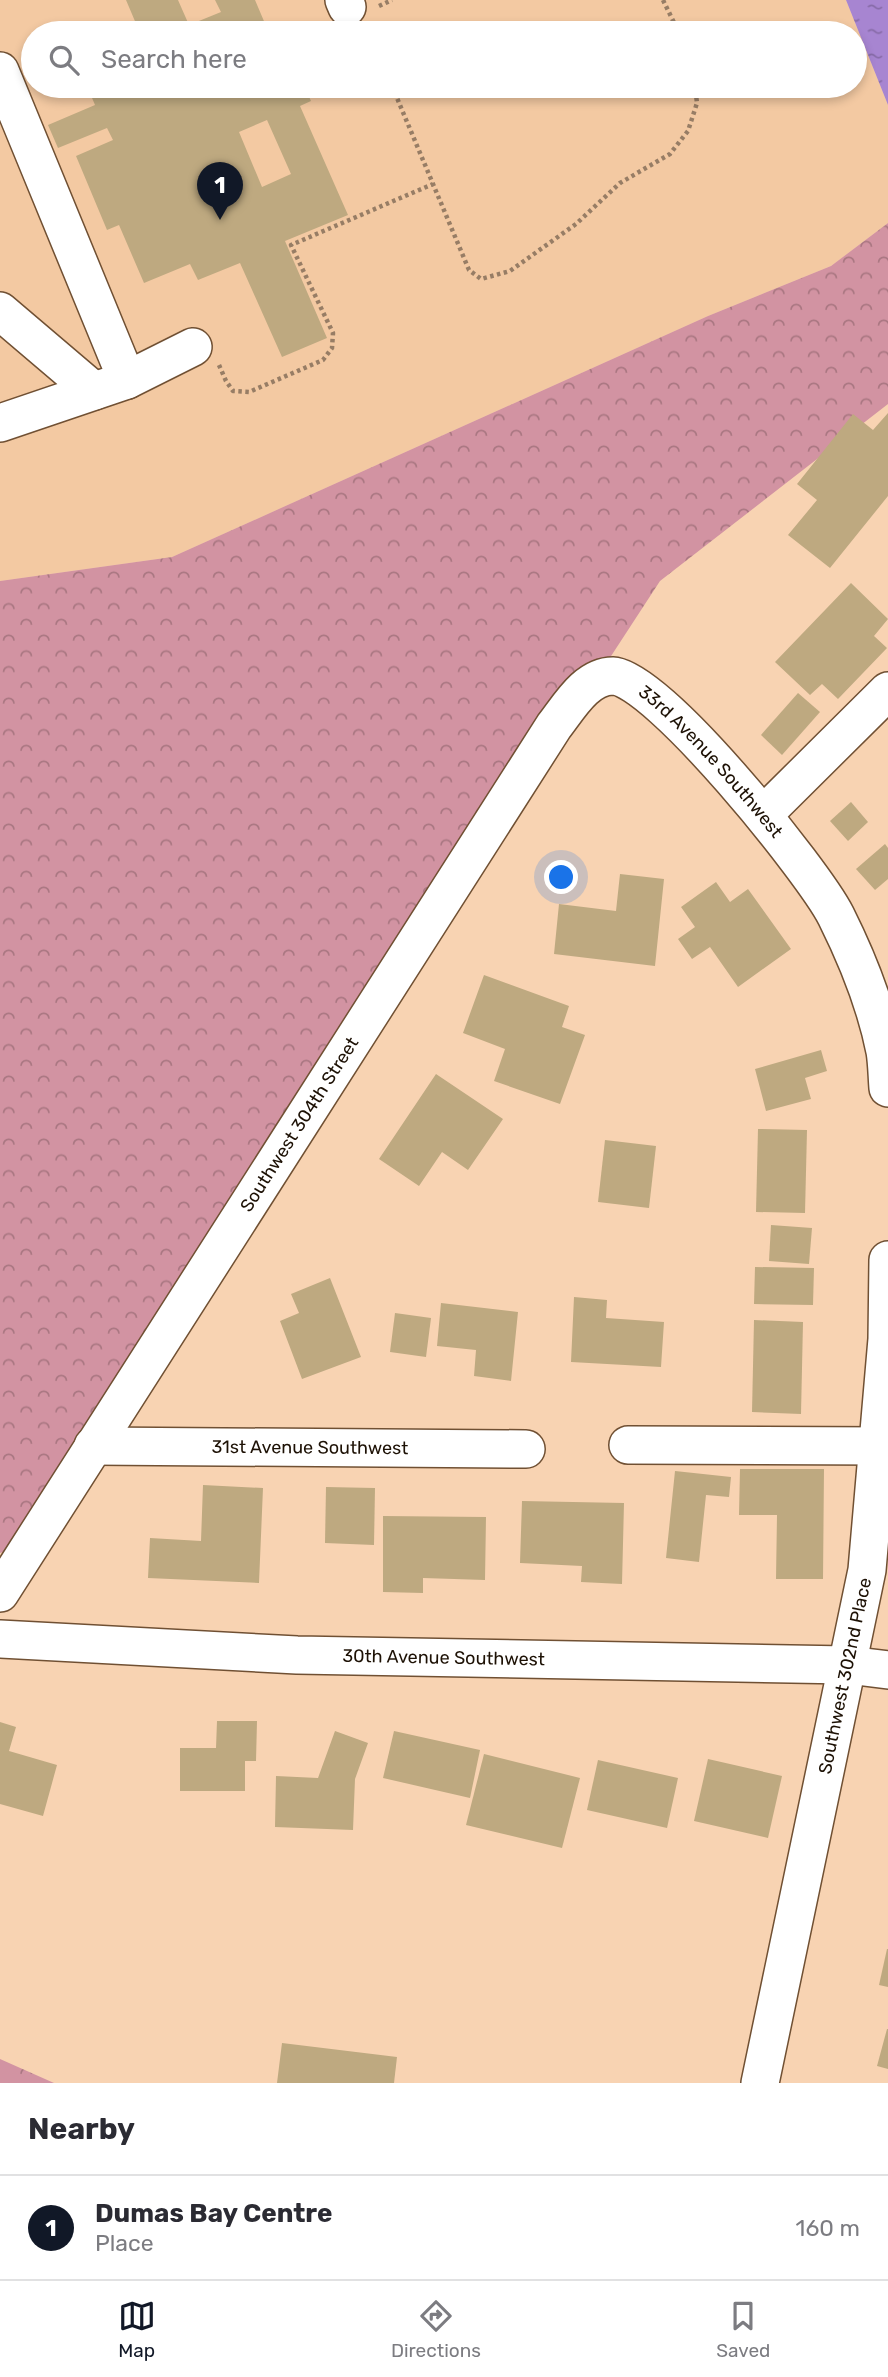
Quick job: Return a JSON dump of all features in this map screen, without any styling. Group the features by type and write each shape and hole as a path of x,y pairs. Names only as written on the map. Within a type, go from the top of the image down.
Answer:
{"street":[{"path":"0,71 110,386"},
{"path":"0,312 110,386"},
{"path":"0,423 110,386 193,347"},
{"name":"33rd Avenue Southwest","path":"618,677 653,697 716,761 796,855 835,914 865,984 884,1051 888,1088"},
{"name":"Southwest 304th Street","path":"0,1593 554,726 590,684 604,678 618,677"},
{"path":"763,815 888,691"},
{"name":"Southwest 302nd Place","path":"760,2083 867,1570 883,1446 888,1260"},
{"name":"31st Avenue Southwest","path":"93,1446 527,1449"},
{"path":"628,1446 883,1446"},
{"name":"30th Avenue Southwest","path":"0,1639 297,1655 848,1665 888,1670"}],"path":[{"path":"663,0 674,21"},
{"path":"397,98 469,270 481,279 510,271 576,224 620,183 670,155 688,131 696,98"},
{"path":"193,347 218,360 226,382 233,391 249,392 323,360 332,348 333,333 291,244 433,184"}],"shaded area":[{"path":"0,0 846,0 854,21 21,21 21,98 867,98 867,52 888,105 888,223 831,266 708,316 172,557 0,581"}],"green space":[{"path":"888,223 888,404 660,581 32,1544 0,1553 0,581 172,557 708,316 831,266"},
{"path":"0,2059 54,2083 0,2083"}],"water":[{"path":"846,0 888,0 888,105 867,52 867,21 854,21"}],"building":[{"path":"126,0 178,0 187,21 135,21"},
{"path":"215,0 255,0 264,21 199,21 221,12"},
{"path":"92,98 310,98 311,101 300,106 348,215 285,241 327,338 282,357 240,263 198,280 190,264 144,283 119,225 107,230 76,156 113,140 107,128 58,148 48,125 95,105","holes":["267,120 291,174 262,187 239,132"]},
{"path":"888,413 888,496 830,568 788,535 817,500 797,484 853,414 873,430"},
{"path":"851,583 888,619 874,636 887,648 838,699 822,684 810,695 775,662"},
{"path":"798,693 820,712 782,755 761,735"},
{"path":"851,802 868,822 848,841 830,821"},
{"path":"885,844 888,848 888,879 875,890 856,869"},
{"path":"620,874 664,879 655,966 554,954 559,904 616,911"},
{"path":"716,882 730,902 748,889 791,949 738,987 710,947 692,959 678,939 695,927 681,907"},
{"path":"484,975 569,1006 562,1027 585,1035 560,1104 494,1081 505,1049 463,1033"},
{"path":"821,1050 827,1071 805,1078 811,1099 766,1111 755,1069"},
{"path":"436,1074 503,1119 468,1170 442,1152 419,1186 379,1159"},
{"path":"758,1129 807,1130 805,1213 756,1212"},
{"path":"605,1140 656,1146 649,1208 598,1202"},
{"path":"771,1225 812,1228 809,1264 769,1261"},
{"path":"755,1267 814,1268 813,1305 754,1304"},
{"path":"330,1278 361,1357 302,1379 280,1321 299,1313 291,1294"},
{"path":"574,1297 607,1300 606,1318 664,1322 661,1367 571,1362"},
{"path":"441,1303 518,1312 511,1381 474,1376 476,1350 437,1346"},
{"path":"395,1313 431,1318 426,1357 390,1352"},
{"path":"754,1320 803,1322 801,1414 752,1412"},
{"path":"740,1469 824,1469 823,1579 776,1579 777,1515 739,1515"},
{"path":"675,1471 731,1477 729,1497 706,1495 699,1562 666,1558"},
{"path":"203,1485 263,1488 259,1583 148,1578 150,1538 201,1541"},
{"path":"326,1487 375,1488 374,1545 325,1543"},
{"path":"522,1501 624,1503 622,1584 581,1582 582,1566 520,1563"},
{"path":"383,1516 486,1517 485,1580 423,1578 423,1593 383,1592"},
{"path":"217,1721 257,1721 256,1761 245,1761 245,1791 180,1791 180,1748 216,1748"},
{"path":"0,1722 16,1727 9,1751 57,1765 43,1816 0,1804"},
{"path":"335,1731 368,1743 355,1779 353,1830 275,1827 276,1776 318,1778"},
{"path":"394,1731 480,1750 470,1798 383,1778"},
{"path":"484,1754 580,1778 562,1848 466,1825"},
{"path":"708,1759 782,1776 768,1838 694,1821"},
{"path":"598,1760 678,1778 667,1828 587,1810"},
{"path":"888,1949 888,1987 879,1985"},
{"path":"888,2029 888,2069 877,2066"},
{"path":"282,2043 397,2057 394,2083 277,2083"}],"place":[{"name":"Dumas Bay Centre","path":"220,220"}]}
